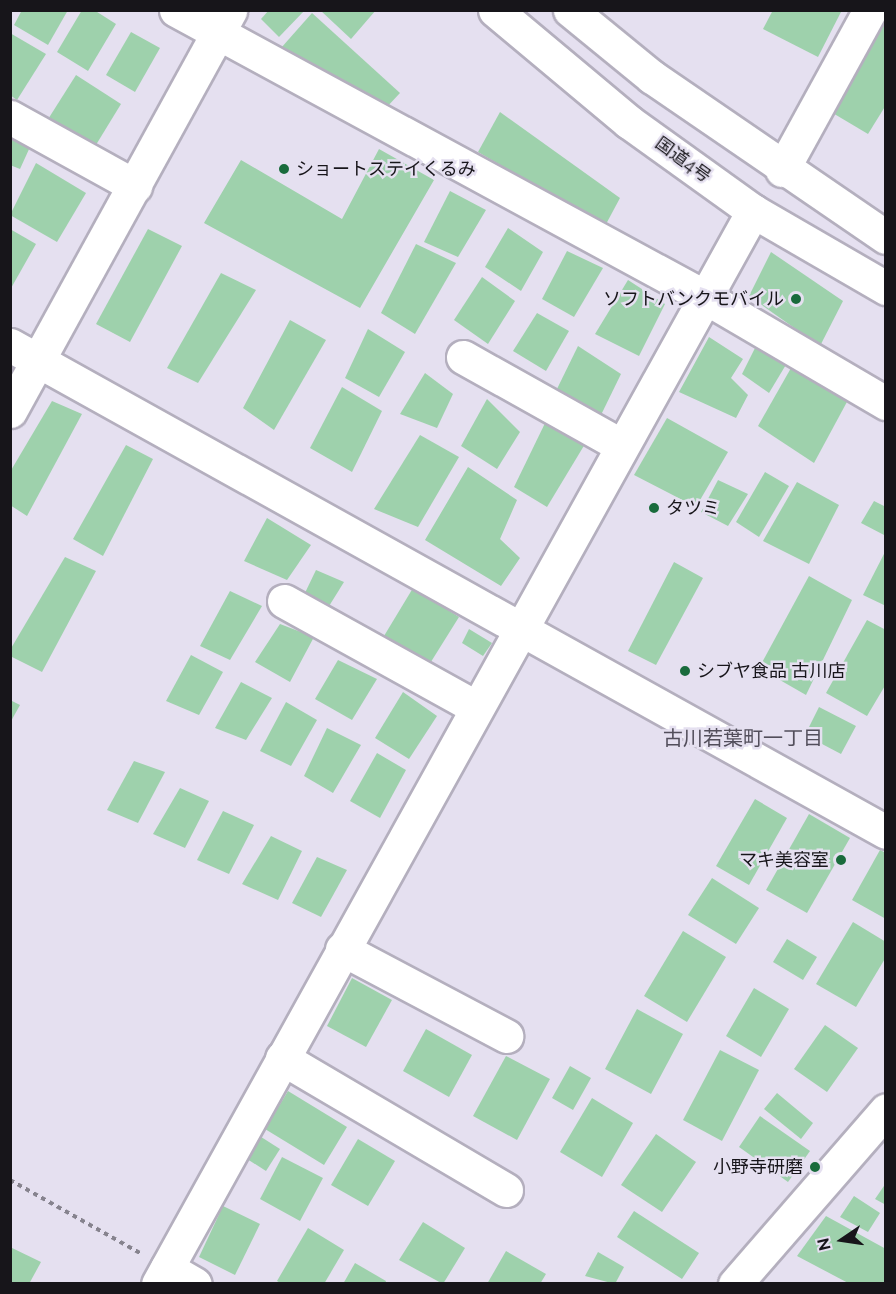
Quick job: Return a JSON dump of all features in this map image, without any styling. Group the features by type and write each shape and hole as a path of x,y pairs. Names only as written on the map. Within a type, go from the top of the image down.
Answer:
{"main road":[{"path":"176,10 225,22 705,297 885,403"},
{"name":"国道4号","path":"495,10 629,122 753,211 885,288"},
{"path":"570,10 782,170 885,237"},
{"path":"782,170 870,10"},
{"path":"10,411 225,22"},
{"path":"10,117 135,186"},
{"path":"195,1284 163,1276 475,707 521,629 753,211"},
{"path":"10,345 885,832"},
{"path":"463,357 622,446"},
{"path":"284,601 475,707"},
{"path":"342,949 506,1036"},
{"path":"282,1058 507,1190"},
{"path":"735,1284 885,1110"}],"path":[{"path":"10,1180 163,1276"}],"building":[{"path":"22,10 68,10 48,45 14,25"},
{"path":"82,10 94,10 116,24 88,71 57,52"},
{"path":"269,10 305,10 279,37 261,19"},
{"path":"320,10 376,10 351,39"},
{"path":"773,10 842,10 818,57 763,29"},
{"path":"312,13 400,93 385,109 281,48"},
{"path":"886,19 886,105 868,134 831,112"},
{"path":"131,32 160,48 135,92 106,75"},
{"path":"10,33 46,54 17,100 10,95"},
{"path":"76,75 121,104 91,153 45,124"},
{"path":"500,112 620,198 605,226 478,152"},
{"path":"10,139 30,147 20,169 10,165"},
{"path":"379,149 434,180 360,308 204,223 241,160 342,219"},
{"path":"36,163 86,193 57,242 10,215"},
{"path":"450,191 486,210 458,257 424,242"},
{"path":"508,228 543,252 521,291 485,267"},
{"path":"10,229 36,244 10,290"},
{"path":"148,229 182,246 130,342 96,324"},
{"path":"416,244 456,263 415,334 381,313"},
{"path":"567,251 603,268 574,317 542,299"},
{"path":"771,252 843,301 820,346 749,296"},
{"path":"221,273 256,290 198,383 167,368"},
{"path":"482,277 515,301 488,344 454,320"},
{"path":"628,280 665,304 639,356 595,334"},
{"path":"537,313 569,331 546,371 513,351"},
{"path":"290,320 326,340 274,430 243,408"},
{"path":"368,329 405,352 379,397 345,378"},
{"path":"709,337 743,359 731,378 748,395 736,418 679,392"},
{"path":"757,344 787,363 769,393 742,374"},
{"path":"578,346 621,374 600,417 555,393"},
{"path":"791,368 848,400 814,463 758,426"},
{"path":"425,373 453,394 437,428 400,414"},
{"path":"342,387 382,411 352,472 310,448"},
{"path":"487,399 520,432 497,469 461,446"},
{"path":"52,401 82,414 27,516 10,505 10,472"},
{"path":"548,417 585,444 547,507 514,487"},
{"path":"667,418 728,452 696,507 634,475"},
{"path":"420,435 459,457 418,527 374,509"},
{"path":"126,445 153,459 103,556 73,539"},
{"path":"468,467 517,500 500,539 520,558 501,586 425,540"},
{"path":"765,472 789,486 759,537 736,522"},
{"path":"718,480 748,494 728,526 701,512"},
{"path":"797,482 839,505 809,564 763,541"},
{"path":"874,501 886,507 886,536 861,523"},
{"path":"267,518 311,545 287,580 244,561"},
{"path":"886,550 886,606 863,595"},
{"path":"65,557 96,571 42,672 10,656 10,650"},
{"path":"674,562 703,578 656,665 628,651"},
{"path":"316,570 344,582 326,611 303,597"},
{"path":"809,576 852,600 806,695 759,668"},
{"path":"413,588 459,617 429,665 384,636"},
{"path":"230,591 262,606 230,660 200,646"},
{"path":"867,620 886,630 886,684 867,716 826,693"},
{"path":"280,624 314,637 290,682 255,662"},
{"path":"469,629 492,643 483,656 462,643"},
{"path":"191,655 223,672 199,715 166,701"},
{"path":"338,660 377,679 352,720 315,699"},
{"path":"241,682 272,698 246,740 215,728"},
{"path":"403,692 437,716 409,759 375,738"},
{"path":"10,700 20,705 10,723"},
{"path":"286,702 317,720 291,766 260,751"},
{"path":"819,707 856,726 841,754 805,735"},
{"path":"327,728 361,745 333,793 304,776"},
{"path":"377,753 406,770 380,818 350,801"},
{"path":"134,761 165,772 138,823 107,810"},
{"path":"180,788 209,801 185,848 153,834"},
{"path":"755,799 787,818 749,885 716,866"},
{"path":"223,811 254,825 229,874 197,860"},
{"path":"809,814 850,838 807,913 766,890"},
{"path":"271,836 302,851 278,900 242,884"},
{"path":"880,850 886,853 886,919 852,900"},
{"path":"317,857 347,870 321,917 292,903"},
{"path":"712,878 759,908 736,944 688,915"},
{"path":"853,922 886,942 886,957 856,1007 816,984"},
{"path":"683,931 726,957 687,1022 644,996"},
{"path":"787,939 817,957 803,980 773,962"},
{"path":"352,978 392,1000 366,1047 327,1026"},
{"path":"754,988 789,1009 761,1057 726,1036"},
{"path":"637,1009 683,1034 651,1094 605,1069"},
{"path":"825,1025 858,1048 827,1092 794,1069"},
{"path":"426,1029 472,1055 449,1097 403,1071"},
{"path":"720,1050 759,1070 722,1141 683,1120"},
{"path":"506,1056 550,1079 517,1140 473,1116"},
{"path":"570,1066 591,1078 573,1110 552,1098"},
{"path":"288,1091 347,1127 324,1165 265,1129"},
{"path":"777,1093 813,1123 801,1139 764,1109"},
{"path":"592,1098 633,1123 602,1177 560,1152"},
{"path":"760,1116 810,1151 788,1182 739,1147"},
{"path":"656,1134 696,1162 662,1212 621,1185"},
{"path":"258,1135 280,1149 266,1171 244,1157"},
{"path":"358,1139 395,1161 368,1206 331,1185"},
{"path":"282,1157 323,1178 300,1221 260,1199"},
{"path":"886,1183 886,1205 875,1199"},
{"path":"854,1196 880,1213 868,1232 840,1217"},
{"path":"223,1206 260,1224 235,1275 199,1257"},
{"path":"634,1211 699,1253 682,1279 617,1237"},
{"path":"826,1216 886,1249 886,1284 850,1284 797,1256"},
{"path":"423,1222 465,1248 443,1284 399,1260"},
{"path":"308,1228 344,1250 324,1284 282,1284 277,1281"},
{"path":"10,1247 41,1262 29,1284 10,1284"},
{"path":"506,1251 546,1274 540,1284 487,1284"},
{"path":"598,1252 624,1267 615,1284 585,1276"},
{"path":"355,1263 386,1281 385,1284 343,1284"}],"place":[{"name":"ショートステイくるみ","path":"284,169"},
{"name":"ソフトバンクモバイル","path":"796,299"},
{"name":"タツミ","path":"654,508"},
{"name":"シブヤ食品 古川店","path":"685,671"},
{"name":"マキ美容室","path":"841,860"},
{"name":"小野寺研磨","path":"815,1167"}],"district":[{"name":"古川若葉町一丁目","path":"743,738"}]}
